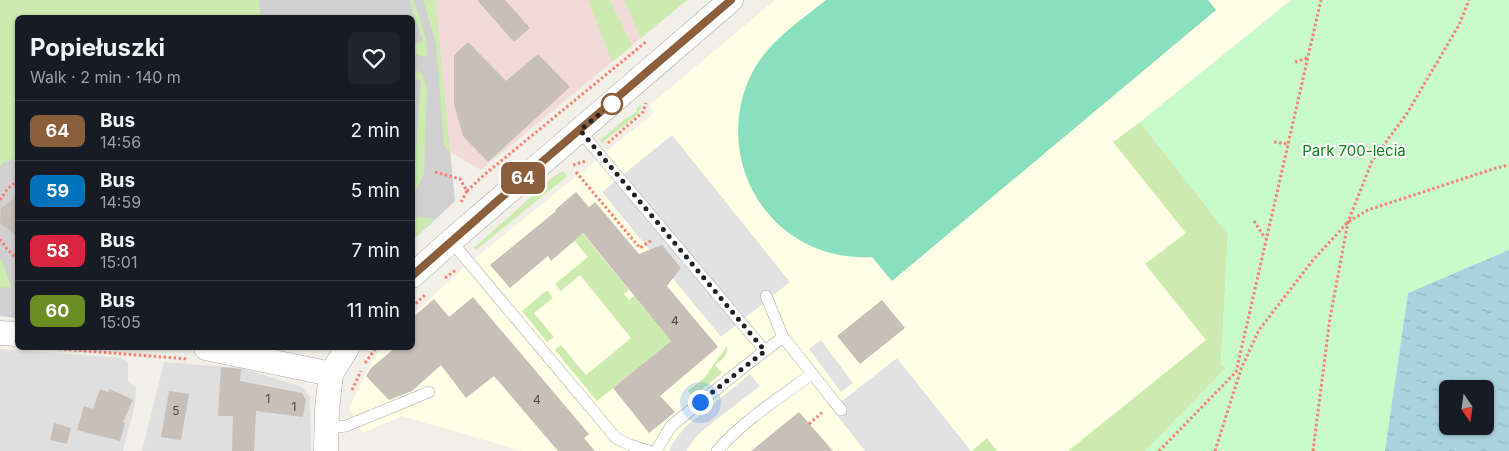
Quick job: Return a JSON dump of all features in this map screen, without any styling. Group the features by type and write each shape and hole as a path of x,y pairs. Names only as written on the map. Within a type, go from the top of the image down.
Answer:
{"street":[{"path":"415,273 731,0"},
{"path":"0,333 15,334"},
{"path":"216,350 331,374"},
{"path":"326,451 327,409 331,374 346,350"}],"lane":[{"path":"580,130 765,351"},
{"path":"451,241 616,438 649,451"},
{"path":"766,296 783,337 841,410"},
{"path":"656,451 671,426 783,337"},
{"path":"717,451 729,437 753,417 812,374"},
{"path":"327,428 346,426 429,392"}],"path":[{"path":"1159,451 1236,372 1321,0"},
{"path":"1312,451 1330,318 1348,222 1372,161 1406,115 1459,25 1469,0"},
{"path":"459,205 467,192 484,175 652,37"},
{"path":"1295,62 1308,58"},
{"path":"1274,142 1288,144"},
{"path":"1214,451 1241,369 1259,330 1313,260 1348,222 1368,210 1509,165"},
{"path":"435,172 460,179 467,192"},
{"path":"576,172 640,248 666,232"},
{"path":"0,200 8,188 15,183"},
{"path":"1254,221 1266,239"},
{"path":"0,239 15,257"},
{"path":"78,350 147,355"},
{"path":"350,395 359,373 375,350"}],"shaded area":[{"path":"0,0 435,0 455,201 415,238 415,15 15,15 15,318 0,316"},
{"path":"435,0 687,0 481,170 450,152"},
{"path":"775,0 1289,1 1140,122 1228,234 1221,364 1145,451 523,451 402,416 362,433 349,408 375,356 380,350 415,350 415,313 462,269 653,114 650,105"},
{"path":"672,135 790,282 721,337 602,192"},
{"path":"821,340 853,383 841,392 809,349"},
{"path":"0,349 121,358 128,363 128,382 136,388 135,405 123,451 0,451"},
{"path":"897,358 971,451 865,451 832,409"},
{"path":"164,362 241,368 302,387 310,397 311,451 142,451"},
{"path":"750,374 760,386 703,430 686,451 669,451 685,427"}],"green space":[{"path":"0,0 258,0 261,15 15,15 15,159 4,162 0,167"},
{"path":"409,0 414,0 426,39 427,57 415,54 415,44 423,41"},
{"path":"423,0 435,0 450,152 444,146 436,43"},
{"path":"588,0 610,0 632,46 612,62"},
{"path":"624,0 687,0 641,38"},
{"path":"826,0 1208,0 1216,10 892,281 872,257 845,256 820,250 803,242 782,228 765,210 752,189 743,167 739,143 739,118 743,94 753,71 776,41"},
{"name":"Park 700-lecia","path":"1292,0 1509,0 1509,250 1408,293 1385,451 1145,451 1226,368 1221,364 1228,234 1140,122"},
{"path":"415,69 422,74 427,88 424,174 415,191 415,164 421,80 415,79"},
{"path":"642,104 638,114 602,143 600,140 637,111 636,109"},
{"path":"1140,122 1228,234 1221,364 1226,368 1145,451 1068,451 1206,340 1145,264 1186,233 1113,142"},
{"path":"563,171 566,177 476,250 474,248 554,176"},
{"path":"415,217 435,219 415,238"},
{"path":"579,229 629,290 624,294 629,300 634,296 671,341 597,401 555,350 561,345 586,375 631,338 580,275 561,291 555,284 588,257 575,241 562,251 557,246"},
{"path":"0,258 4,265 11,288 0,287"},
{"path":"547,290 553,298 534,313 554,337 547,342 522,311"},
{"path":"727,346 726,355 715,365 722,373 693,397 688,391 704,378"},
{"path":"987,438 997,451 972,451"}],"water":[{"path":"1509,250 1509,451 1385,451 1408,293"}],"building":[{"path":"477,0 505,0 530,28 514,42"},
{"path":"468,42 506,81 538,54 570,87 488,162 463,136 454,104 454,55"},
{"path":"576,192 589,207 595,202 639,254 662,245 681,268 667,286 718,347 660,396 675,412 649,433 613,388 671,341 583,233 551,261 548,256 510,288 490,265 556,211"},
{"path":"15,198 15,235 0,223 1,208"},
{"path":"473,297 589,434 584,438 595,451 558,451 494,376 466,398 441,365 412,391 389,400 366,376 371,368 393,350 415,350 415,315 434,299 449,317"},
{"path":"882,300 905,328 860,364 837,336"},
{"path":"221,367 241,369 240,381 302,393 306,400 303,417 256,411 254,451 232,451 233,416 218,416"},
{"path":"100,389 108,392 110,389 133,400 123,422 125,423 120,441 77,430 84,406 93,409"},
{"path":"169,391 189,394 181,440 161,437"},
{"path":"799,412 833,451 751,451"},
{"path":"54,423 71,428 67,444 50,440"}],"bus line":[{"name":"64","path":"415,273 731,0"}],"route":[{"path":"612,104 580,130 765,351 700,402"}]}
